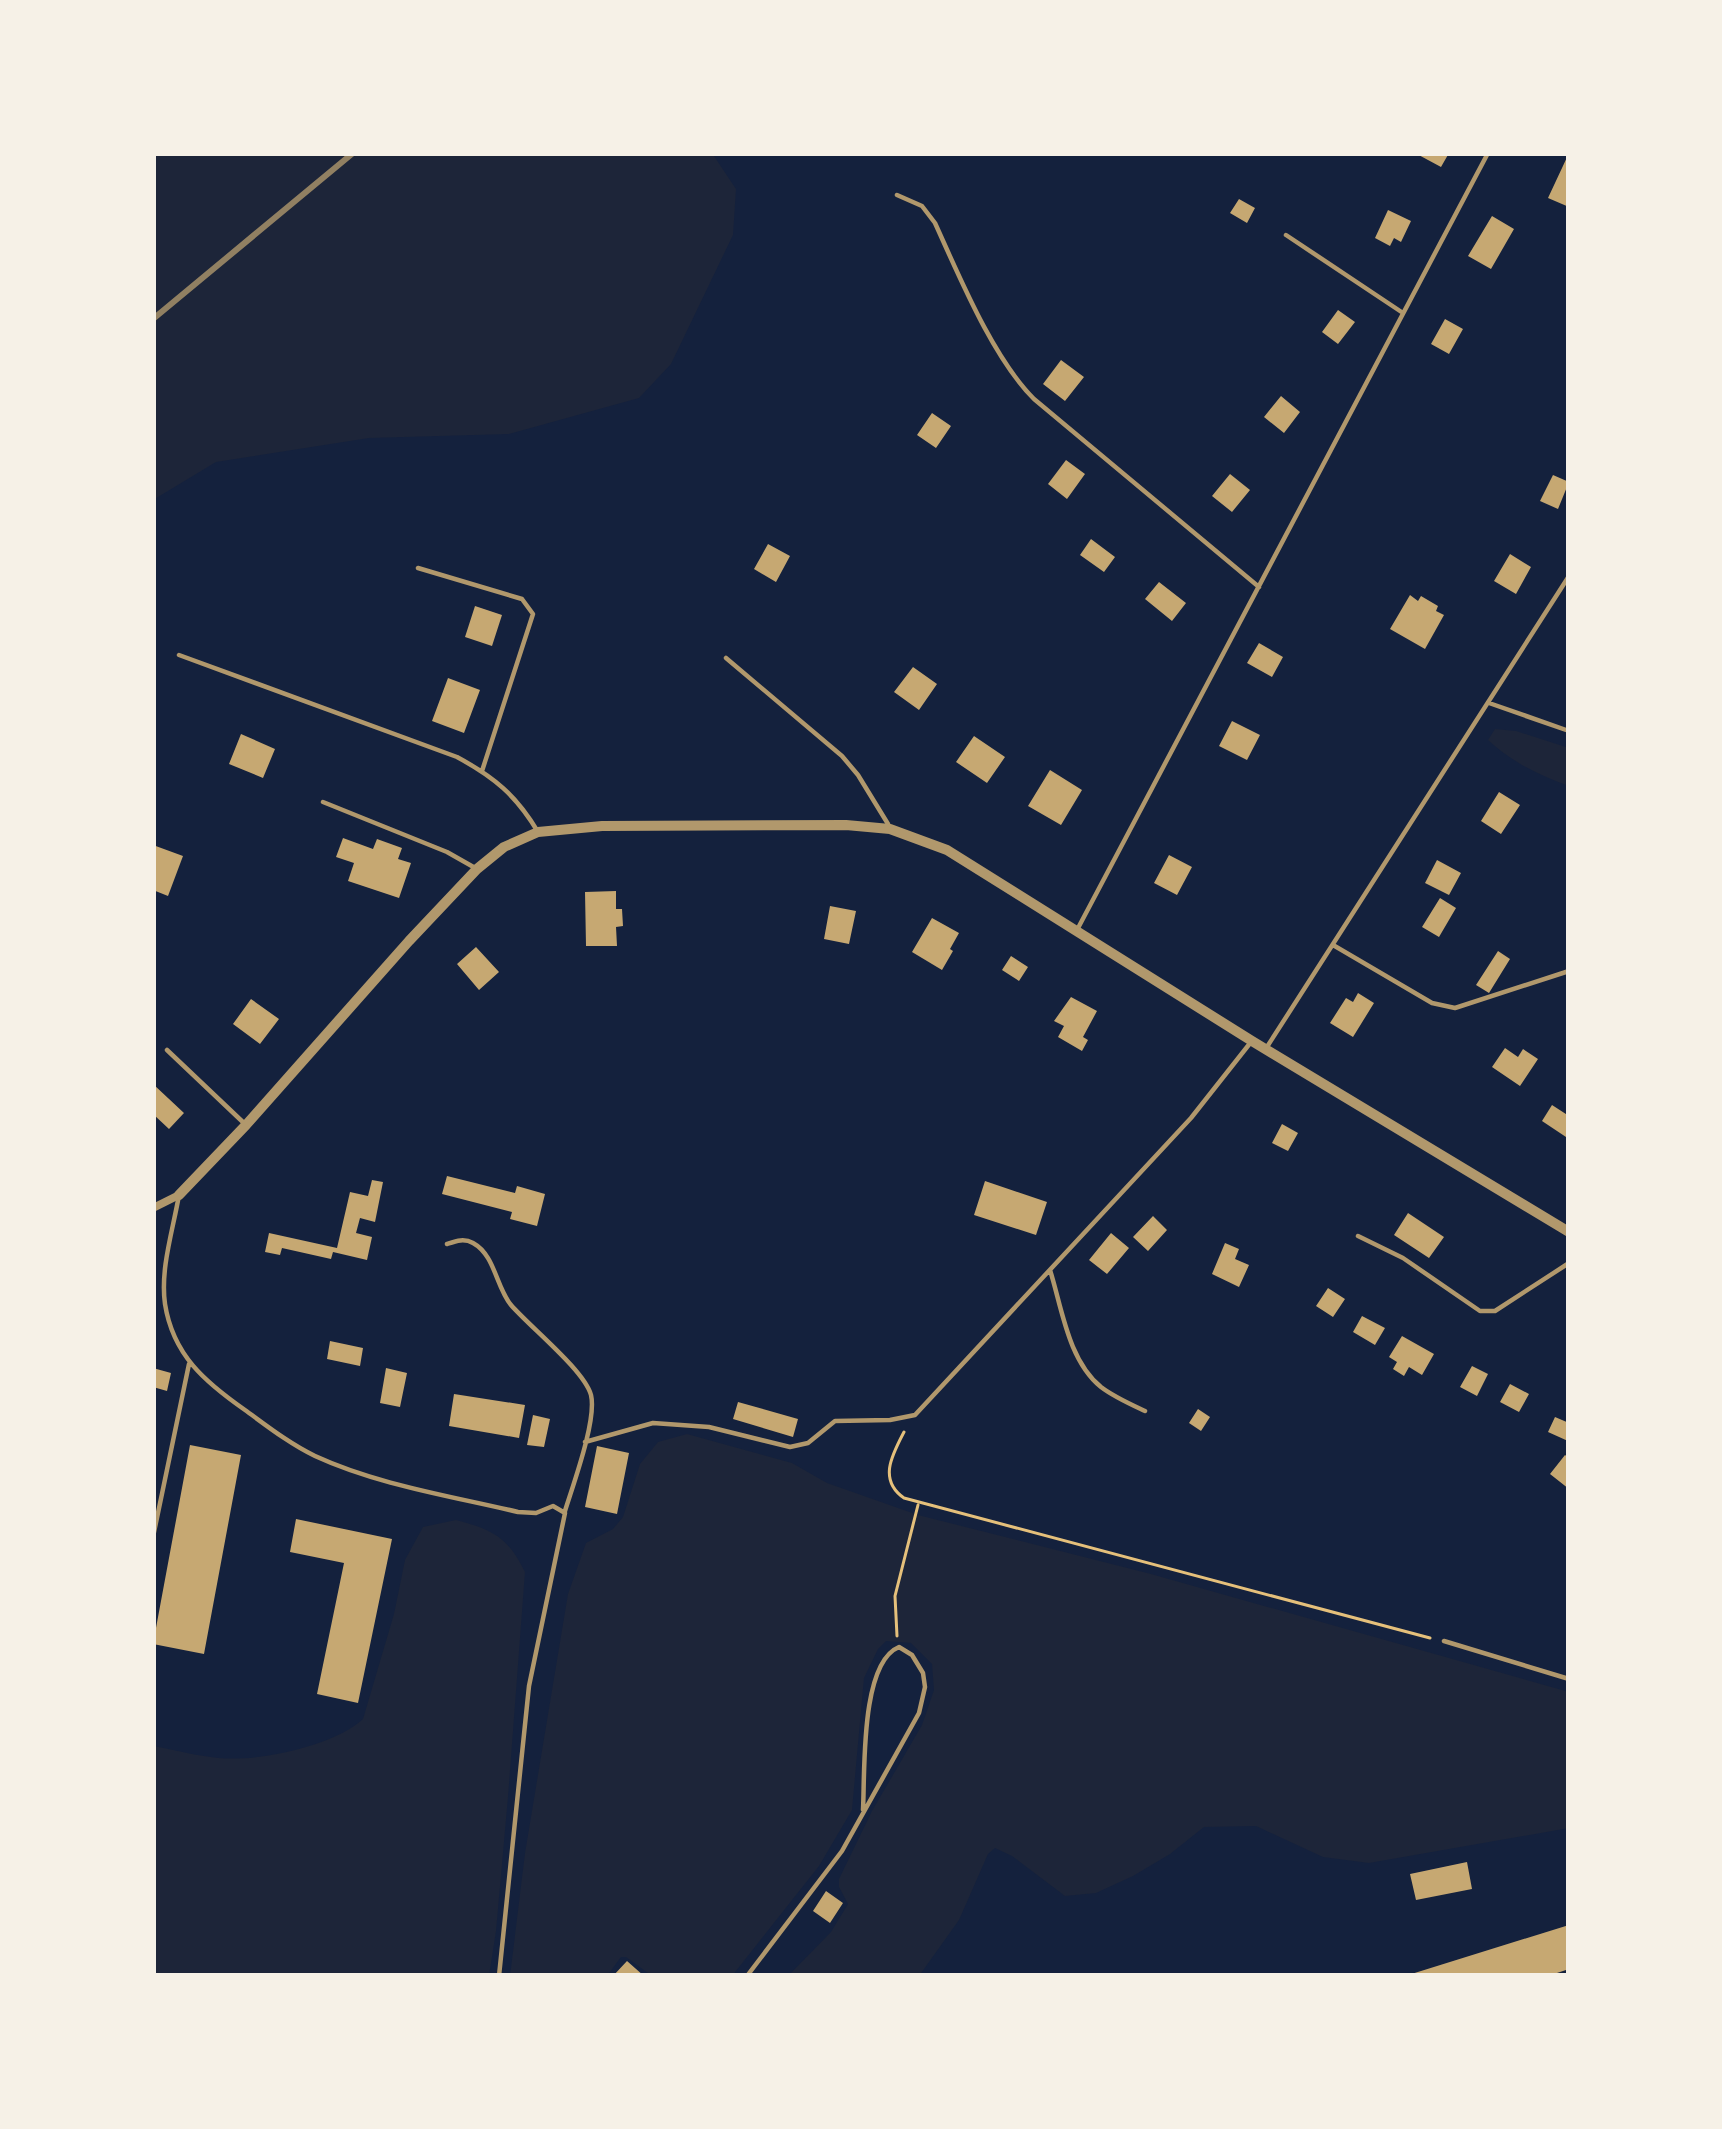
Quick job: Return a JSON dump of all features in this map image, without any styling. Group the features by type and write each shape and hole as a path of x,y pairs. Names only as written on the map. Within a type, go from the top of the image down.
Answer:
{"street":[{"path":"153,1208 179,1195 477,868 504,847 538,832 602,826 846,825 890,829 946,850 1265,1050 1569,1232"}],"lane":[{"path":"1077,930 1488,153"},
{"path":"897,195 922,206 935,223 1017,382 1259,587"},
{"path":"1286,235 1403,313"},
{"path":"418,568 522,599 533,614 482,771"},
{"path":"1265,1050 1569,576"},
{"path":"179,656 457,757 482,771 523,806 538,832"},
{"path":"726,658 842,756 890,829"},
{"path":"1489,703 1569,730"},
{"path":"323,802 447,851 477,868"},
{"path":"1332,944 1432,1003 1455,1008 1569,971"},
{"path":"585,1442 653,1424 709,1427 790,1447 808,1442 835,1421 915,1415 1191,1118 1252,1041"},
{"path":"167,1050 246,1125"},
{"path":"179,1195 164,1300 176,1342 206,1382 309,1453 336,1465 518,1512 536,1513 553,1506 565,1513"},
{"path":"1358,1236 1403,1258 1487,1313 1569,1263"},
{"path":"447,1244 461,1239 485,1253 507,1300 581,1377 591,1396 585,1442 565,1513 529,1686 499,1976"},
{"path":"1050,1270 1075,1352 1086,1370 1106,1391 1145,1411"},
{"path":"153,1537 189,1364"},
{"path":"1444,1641 1569,1679"},
{"path":"747,1976 833,1864 910,1733 925,1687 912,1655 898,1647 882,1660 871,1697 863,1810"}],"path":[{"path":"915,1415 892,1456 889,1474 895,1492 919,1503 1444,1641"},
{"path":"898,1647 895,1596 919,1503"}],"shaded area":[{"path":"153,153 712,153 736,189 733,235 671,364 639,398 509,434 369,438 216,462 153,500"},
{"path":"1495,729 1569,748 1569,786 1497,748 1488,740"},
{"path":"687,1434 792,1463 827,1483 918,1515 1151,1574 1569,1692 1569,1828 1369,1863 1323,1857 1256,1826 1204,1827 1133,1876 1096,1893 1065,1896 995,1848 959,1920 919,1976 788,1976 831,1932 848,1904 839,1879 922,1725 934,1690 932,1664 911,1643 886,1641 864,1678 852,1810 819,1866 732,1976 652,1976 621,1957 607,1976 510,1976 525,1853 568,1594 586,1543 613,1529 623,1517 640,1464 658,1442"},
{"path":"456,1520 498,1537 525,1572 489,1976 153,1976 153,1746 235,1759 295,1750 350,1729 363,1719 405,1560 423,1527"}],"building":[{"path":"1415,153 1449,153 1441,167"},
{"path":"1569,153 1569,207 1548,198"},
{"path":"1239,199 1255,208 1247,223 1230,213"},
{"path":"1388,210 1411,221 1401,242 1394,238 1390,246 1375,238"},
{"path":"1492,216 1514,229 1491,269 1468,256"},
{"path":"1338,310 1355,322 1338,344 1322,332"},
{"path":"1445,319 1463,329 1449,354 1431,344"},
{"path":"1061,360 1084,377 1065,401 1043,384"},
{"path":"1281,396 1300,412 1284,433 1264,417"},
{"path":"932,413 951,426 936,448 917,435"},
{"path":"1066,460 1085,474 1067,499 1048,484"},
{"path":"1230,474 1250,490 1232,512 1212,496"},
{"path":"1553,475 1569,482 1558,509 1540,501"},
{"path":"1091,539 1115,557 1104,572 1080,555"},
{"path":"768,544 790,556 776,582 754,569"},
{"path":"1510,554 1531,567 1516,594 1494,581"},
{"path":"1159,582 1186,603 1172,621 1145,599"},
{"path":"1410,595 1438,606 1436,611 1444,615 1425,649 1390,629"},
{"path":"475,606 502,615 492,646 465,637"},
{"path":"1259,643 1283,657 1272,677 1247,663"},
{"path":"913,667 937,684 919,710 894,692"},
{"path":"448,678 480,690 464,733 432,721"},
{"path":"1232,721 1260,735 1247,760 1219,746"},
{"path":"241,734 275,749 263,778 229,764"},
{"path":"974,736 1005,757 987,783 956,762"},
{"path":"1050,770 1082,790 1061,825 1028,806"},
{"path":"1499,792 1520,805 1501,834 1481,821"},
{"path":"343,838 373,849 377,839 402,848 398,859 411,863 399,898 348,881 354,863 336,857"},
{"path":"153,845 183,856 168,896 153,890"},
{"path":"1169,855 1192,867 1177,895 1154,883"},
{"path":"1437,860 1461,873 1449,895 1425,883"},
{"path":"616,891 623,926 616,927 617,946 586,946 585,892"},
{"path":"1440,898 1456,908 1439,937 1422,927"},
{"path":"830,906 856,911 849,944 824,939"},
{"path":"932,918 959,933 942,970 912,952"},
{"path":"476,947 499,972 479,990 457,964"},
{"path":"1498,951 1510,959 1489,993 1476,985"},
{"path":"1011,956 1028,967 1019,981 1002,970"},
{"path":"1358,993 1374,1003 1353,1037 1330,1023 1346,998 1353,1002"},
{"path":"1071,997 1097,1011 1083,1037 1088,1040 1082,1051 1058,1037 1064,1026 1054,1021"},
{"path":"251,999 279,1019 260,1044 233,1024"},
{"path":"1505,1048 1518,1057 1523,1049 1538,1059 1520,1086 1492,1067"},
{"path":"153,1084 184,1113 169,1129 153,1114"},
{"path":"1552,1105 1569,1116 1569,1139 1542,1121"},
{"path":"1282,1124 1298,1133 1288,1151 1272,1143"},
{"path":"447,1176 515,1193 517,1186 545,1194 537,1226 510,1219 512,1212 442,1194"},
{"path":"372,1180 383,1182 375,1222 360,1218 356,1233 372,1237 367,1260 333,1252 331,1259 282,1248 280,1255 265,1252 269,1233 337,1248 350,1192 368,1196"},
{"path":"985,1181 1047,1202 1036,1235 974,1215"},
{"path":"1408,1213 1444,1237 1429,1258 1394,1235"},
{"path":"1153,1216 1167,1230 1148,1251 1133,1237"},
{"path":"1111,1233 1129,1248 1107,1274 1089,1260"},
{"path":"1225,1243 1239,1249 1235,1259 1249,1265 1239,1287 1212,1274"},
{"path":"1328,1288 1345,1299 1333,1317 1316,1306"},
{"path":"1362,1316 1385,1328 1375,1345 1353,1332"},
{"path":"1402,1336 1434,1354 1422,1375 1409,1367 1404,1376 1393,1369 1397,1362 1389,1357"},
{"path":"330,1341 363,1348 360,1366 327,1359"},
{"path":"1472,1366 1488,1374 1477,1396 1460,1387"},
{"path":"153,1368 171,1373 167,1391 153,1387"},
{"path":"386,1368 407,1373 400,1407 380,1403"},
{"path":"1510,1384 1529,1394 1519,1412 1500,1402"},
{"path":"454,1394 525,1405 519,1438 449,1426"},
{"path":"738,1402 798,1419 793,1437 733,1419"},
{"path":"1198,1409 1210,1417 1201,1431 1189,1423"},
{"path":"533,1415 550,1419 544,1447 527,1445"},
{"path":"1555,1417 1569,1423 1568,1441 1548,1432"},
{"path":"190,1445 241,1455 204,1654 153,1644"},
{"path":"597,1446 629,1453 617,1514 585,1507"},
{"path":"1565,1455 1569,1458 1569,1489 1550,1474"},
{"path":"296,1519 392,1539 358,1703 317,1694 344,1563 290,1552"},
{"path":"1467,1862 1472,1889 1416,1900 1410,1874"},
{"path":"826,1891 843,1903 830,1923 813,1911"},
{"path":"1569,1925 1569,1969 1548,1976 1405,1976"},
{"path":"627,1961 644,1976 613,1976"}],"railway":[{"path":"153,319 353,153"}]}
